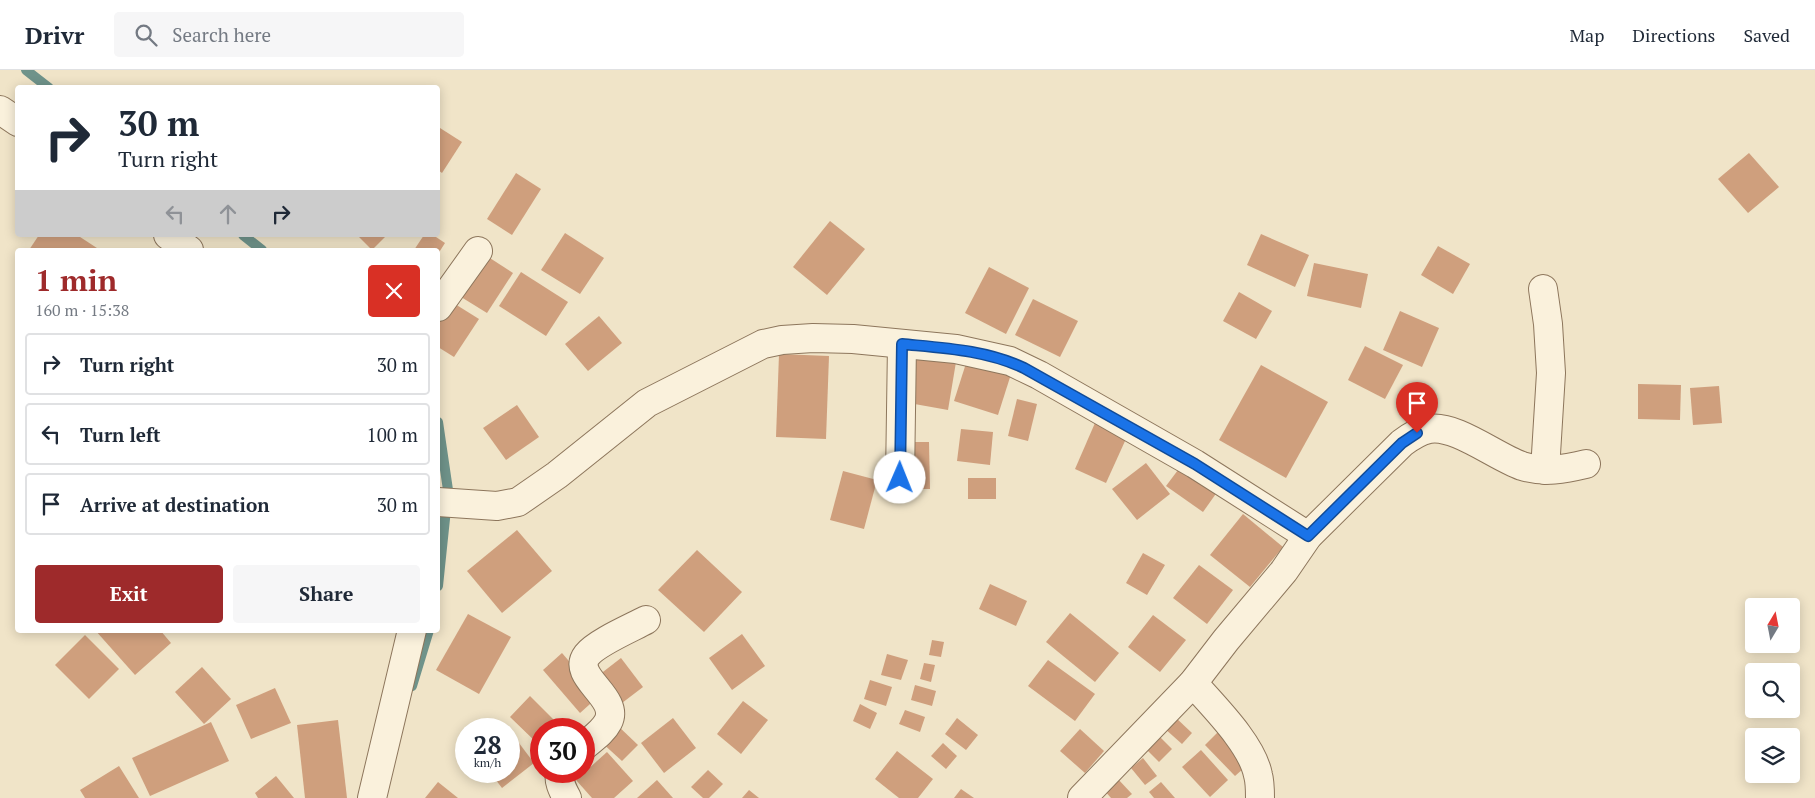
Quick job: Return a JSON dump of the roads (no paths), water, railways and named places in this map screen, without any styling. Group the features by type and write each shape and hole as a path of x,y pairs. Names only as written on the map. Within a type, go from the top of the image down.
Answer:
{"street":[{"path":"0,110 15,120"},
{"path":"171,237 186,248"},
{"path":"440,304 478,251"},
{"path":"1543,289 1548,324 1551,373 1545,470"},
{"path":"444,503 498,506 518,502 647,403 763,344 782,340 813,338 853,339 956,349 1010,361 1195,464 1308,536"},
{"path":"900,478 902,344"},
{"path":"1082,798 1193,683 1226,640 1284,571 1308,536 1402,443 1417,433 1430,428 1445,430 1463,436 1504,459 1522,466 1545,470 1561,470 1586,464"},
{"path":"595,736 608,722 610,708 584,670 585,657 590,651 646,620"},
{"path":"372,798 411,633"},
{"path":"1193,683 1229,724 1250,752 1258,773 1260,798"},
{"path":"560,783 567,798"}],"waterway":[{"path":"26,70 45,85"},
{"path":"246,237 259,248"},
{"path":"440,436 448,490 440,567"},
{"path":"412,686 428,633"}]}
